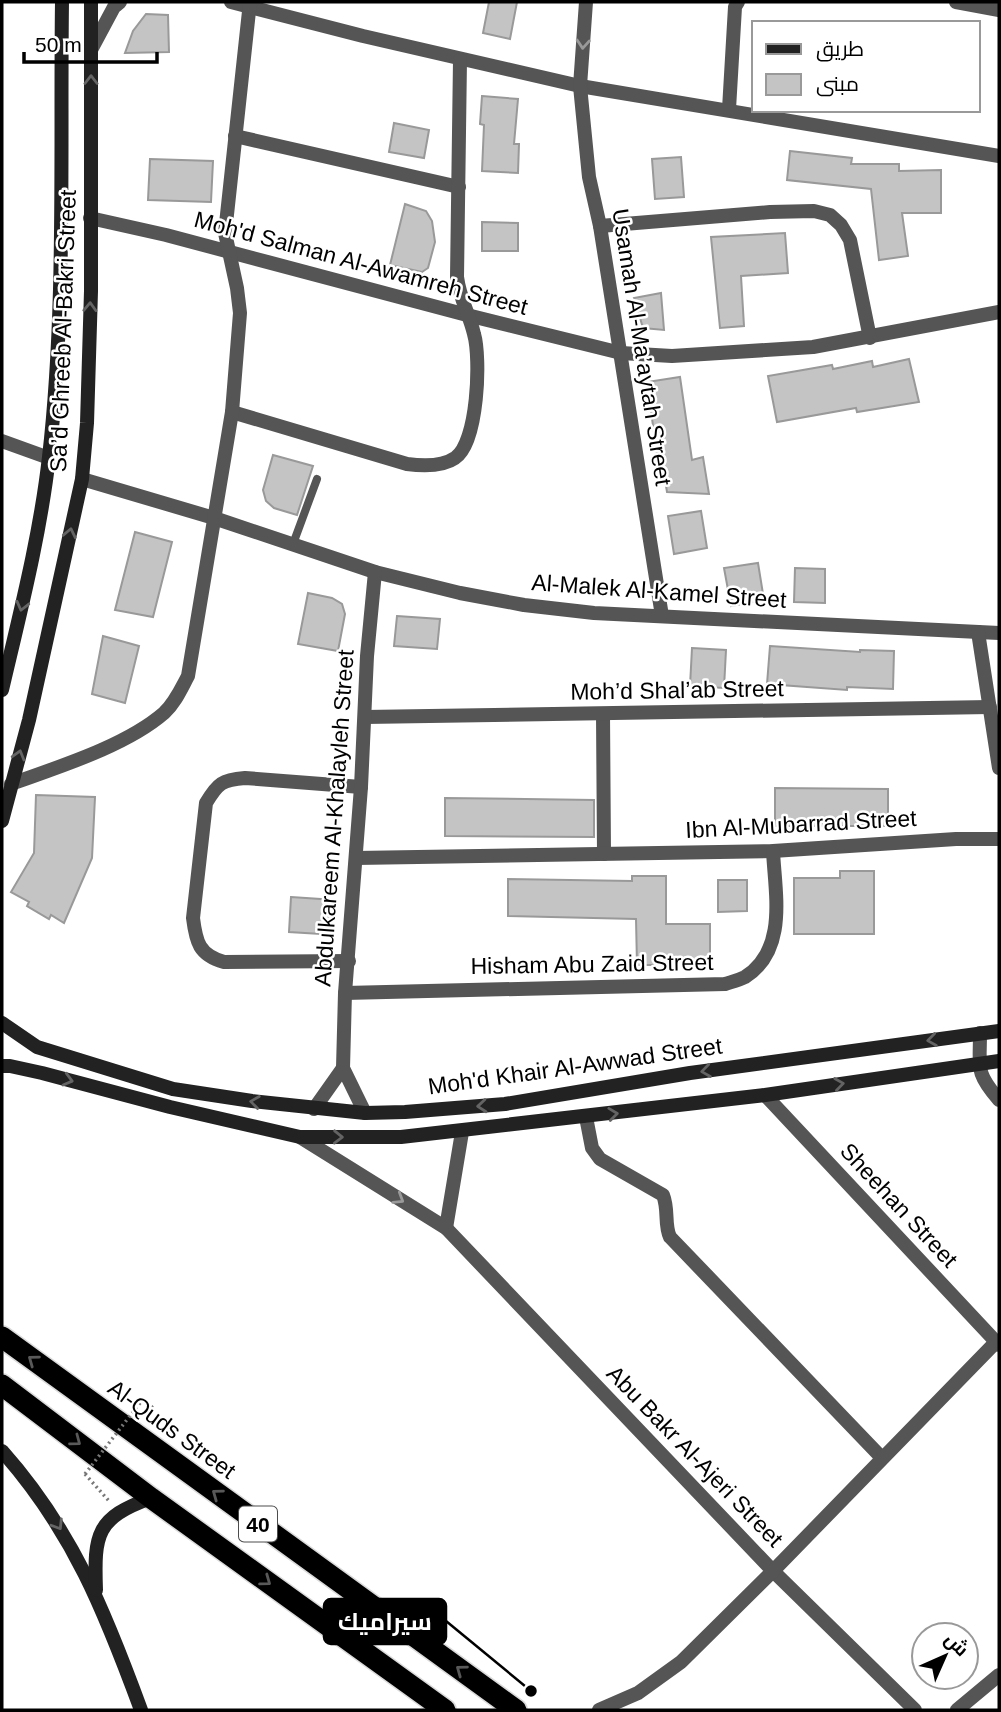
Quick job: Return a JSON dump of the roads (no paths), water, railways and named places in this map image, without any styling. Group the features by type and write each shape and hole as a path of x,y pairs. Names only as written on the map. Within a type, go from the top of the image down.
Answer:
{"highway":[{"name":"Al-Quds Street","path":"2,1337 516,1710"},
{"name":"40","path":"2,1385 150,1498 445,1710"}],"street":[{"name":"Sa’d Ghreeb Al-Bakri Street","path":"2,690 39,530 55,402 62,2"},
{"name":"Sa’d Ghreeb Al-Bakri Street","path":"2,821 31,709 82,479 90,303 91,2"},
{"path":"91,50 114,7 120,2"},
{"path":"231,2 249,4 460,60 580,86 999,156"},
{"name":"Usamah Al-Ma’aytah Street","path":"586,2 580,86 589,177 600,226 662,616"},
{"path":"729,109 735,7 738,2"},
{"path":"956,2 999,10"},
{"path":"11,784 73,762 134,733 165,712 178,697 188,676 232,412 240,313 225,233 249,4"},
{"path":"232,412 407,464 427,466 444,463 463,450 469,439 477,375 475,335 459,297 457,277 460,60"},
{"path":"235,136 459,187"},
{"path":"600,226 770,212 814,211 830,215 841,225 850,240 870,338"},
{"name":"Moh'd Salman Al-Awamreh Street","path":"90,218 621,353 672,356 813,347 999,312"},
{"path":"2,441 49,458"},
{"name":"Al-Malek Al-Kamel Street","path":"82,479 214,518 375,572 460,593 524,605 594,613 999,633"},
{"name":"Abdulkareem Al-Khalayleh Street","path":"365,1113 343,1068 345,993 375,572"},
{"path":"978,632 999,768"},
{"name":"Moh’d Shal’ab Street","path":"365,717 990,707"},
{"path":"603,714 604,854"},
{"path":"349,961 224,962 211,958 203,951 195,937 193,918 206,803 216,788 227,780 245,778 361,788"},
{"name":"Ibn Al-Mubarrad Street","path":"356,858 773,851 956,839 999,839"},
{"name":"Hisham Abu Zaid Street","path":"345,993 724,984 746,977 772,946 777,924 773,851"},
{"name":"Moh'd Khair Al-Awwad Street","path":"2,1023 37,1047 173,1089 314,1109 365,1113 505,1104 704,1071 999,1031"},
{"path":"979,1033 979,1072 999,1100"},
{"path":"2,1066 42,1073 170,1107 300,1136 401,1138 765,1095 999,1060"},
{"path":"314,1109 343,1068"},
{"name":"Sheehan Street","path":"765,1095 998,1344"},
{"path":"586,1117 592,1148 600,1159 663,1195 668,1211 666,1230 670,1237 882,1458"},
{"path":"446,1228 463,1132"},
{"name":"Abu Bakr Al-Ajeri Street","path":"300,1136 446,1228 773,1571 915,1710"},
{"path":"599,1710 638,1693 681,1662 998,1344"},
{"path":"2,1451 48,1507 97,1595 141,1710"},
{"path":"97,1595 97,1549 100,1534 107,1521 117,1511 150,1498"},
{"path":"957,1710 999,1675"}],"lane":[{"path":"293,544 317,479"}],"place":[{"name":"سيراميك","path":"531,1691"}]}
